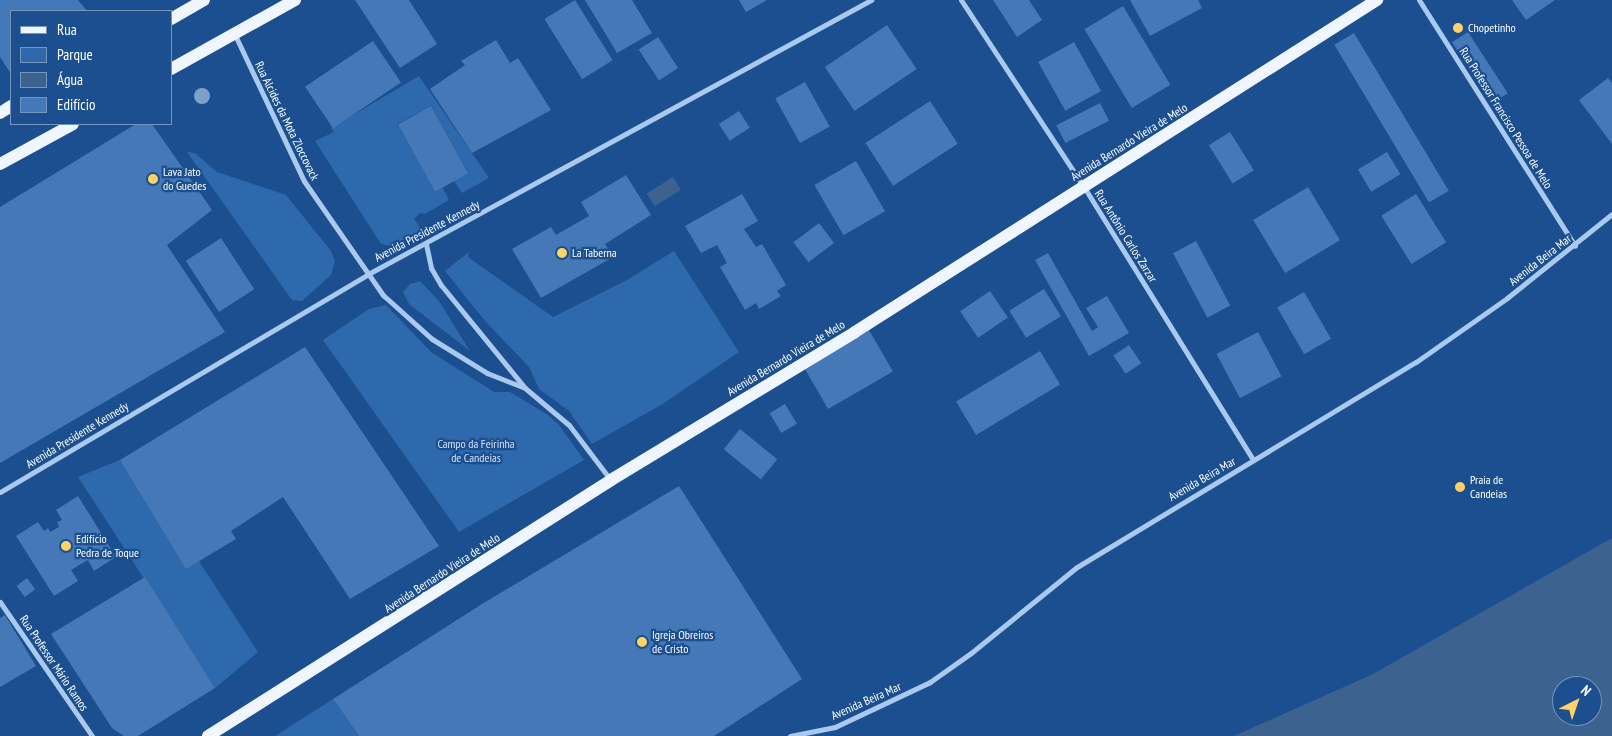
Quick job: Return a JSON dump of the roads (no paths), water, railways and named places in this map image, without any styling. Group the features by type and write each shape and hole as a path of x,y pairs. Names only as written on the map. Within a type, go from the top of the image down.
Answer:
{"main road":[{"path":"172,68 295,0"},
{"name":"Avenida Bernardo Vieira de Melo","path":"208,736 611,480 1084,187 1377,0"},
{"path":"172,18 195,2"},
{"path":"0,164 71,125"}],"street":[{"name":"Avenida Presidente Kennedy","path":"0,492 370,273 871,0"},
{"name":"Rua Antônio Carlos Zarzar","path":"961,0 1084,187 1253,460"},
{"name":"Rua Professor Francisco Pessoa de Melo","path":"1419,0 1576,246"},
{"name":"Rua Alcides da Mota Zloccovack","path":"235,34 304,181 370,273 383,295 432,339 487,373 525,388"},
{"name":"Avenida Beira Mar","path":"790,736 835,727 930,682 972,653 1077,567 1424,357 1576,246 1612,214"},
{"name":"Rua Alcides da Mota Zloccovack","path":"426,244 431,268 442,284 525,388 569,425 611,480"},
{"name":"Rua Professor Mário Ramos","path":"0,602 92,736"}],"water":[{"path":"673,177 681,190 655,206 647,193"},
{"path":"1612,538 1612,736 1234,736 1373,674"}],"place":[{"name":"Chopetinho","path":"1458,28"},
{"name":"Lava Jato do Guedes","path":"153,179"},
{"name":"La Taberna","path":"562,253"},
{"name":"Praia de Candeias","path":"1460,487"},
{"name":"Edifício Pedra de Toque","path":"66,546"},
{"name":"Igreja Obreiros de Cristo","path":"642,642"}],"park label":[{"name":"Campo da Feirinha de Candeias","path":"476,451"}]}
